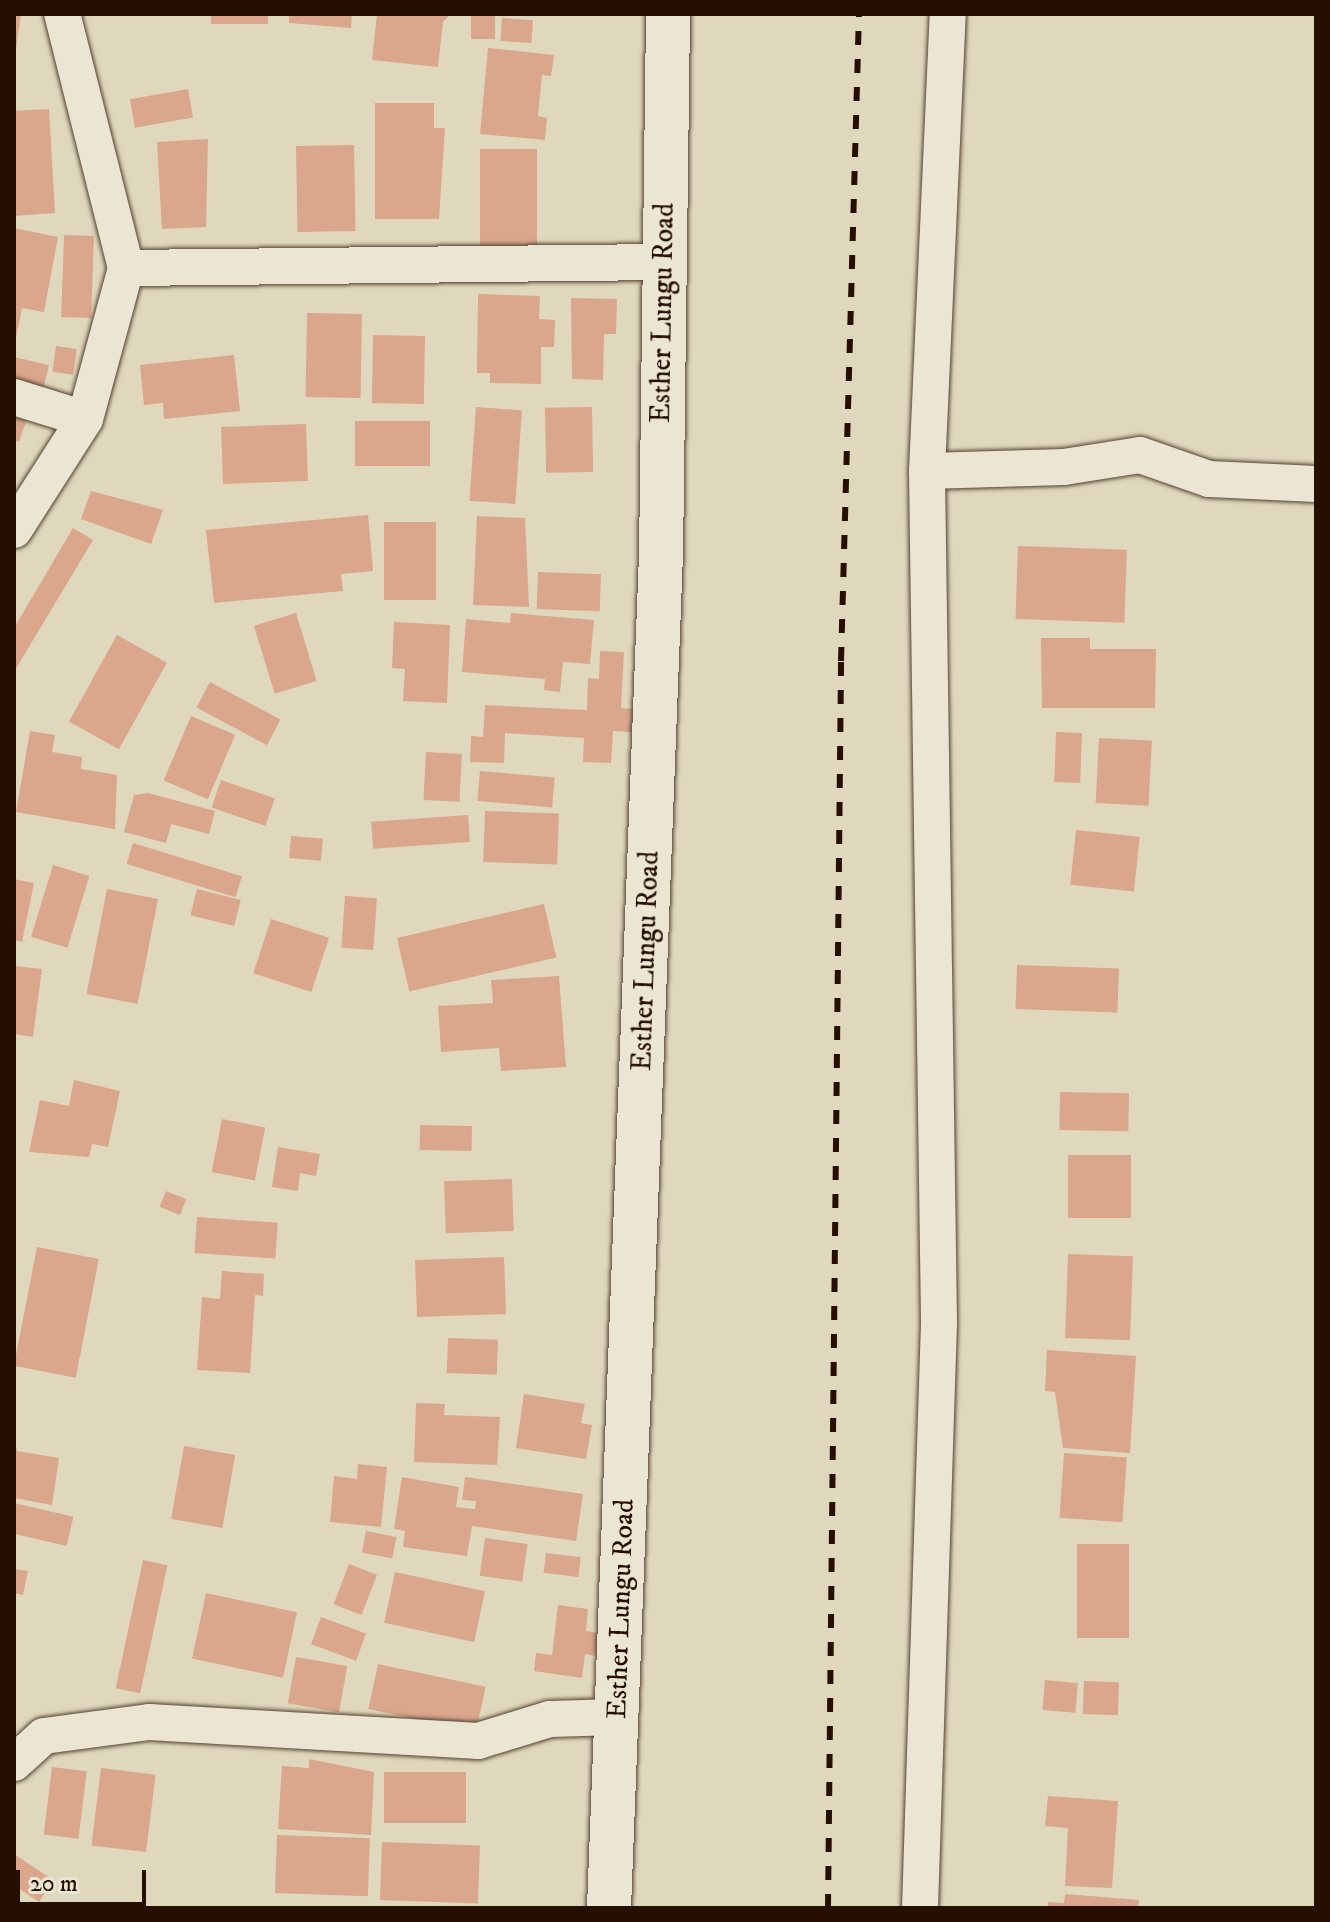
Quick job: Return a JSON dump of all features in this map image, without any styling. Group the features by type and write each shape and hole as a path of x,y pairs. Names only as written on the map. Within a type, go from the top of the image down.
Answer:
{"street":[{"path":"14,530 85,419 126,268 62,14"},
{"name":"Esther Lungu Road","path":"609,1908 661,557 668,14"},
{"path":"920,1908 939,1322 927,471 948,14"},
{"path":"126,268 663,262"},
{"path":"14,397 85,419"},
{"path":"927,471 1064,467 1140,455 1209,479 1316,484"},
{"path":"14,1763 44,1736 149,1722 478,1741 550,1719 617,1717"}],"building":[{"path":"14,14 21,14 16,49 14,49"},
{"path":"211,14 268,14 268,24 211,24"},
{"path":"289,14 352,14 351,28 289,23"},
{"path":"377,14 451,14 443,22 438,67 372,60"},
{"path":"471,14 495,14 495,39 471,39"},
{"path":"502,18 533,20 531,43 500,41"},
{"path":"488,48 554,55 551,76 542,75 538,116 547,118 545,140 480,134"},
{"path":"188,89 193,118 135,128 130,99"},
{"path":"375,103 434,103 434,128 445,128 439,219 375,219"},
{"path":"49,109 55,213 14,216 14,111"},
{"path":"208,139 206,227 162,229 157,142"},
{"path":"354,145 356,231 298,232 296,146"},
{"path":"480,149 537,149 537,254 480,254"},
{"path":"14,228 58,237 44,312 22,308 15,343"},
{"path":"64,235 94,236 91,318 61,317"},
{"path":"478,294 540,296 539,319 555,320 554,347 541,347 541,384 490,383 490,373 477,373"},
{"path":"571,298 617,299 616,334 604,334 603,380 572,379"},
{"path":"307,313 362,314 361,398 306,397"},
{"path":"373,335 425,336 424,404 372,403"},
{"path":"56,346 77,349 73,375 52,372"},
{"path":"234,355 240,411 164,419 163,403 144,405 140,365"},
{"path":"14,357 49,365 43,390 14,383"},
{"path":"476,407 522,410 515,504 469,501"},
{"path":"592,407 593,472 546,473 545,408"},
{"path":"14,412 28,416 19,442 14,440"},
{"path":"355,421 430,421 430,466 355,466"},
{"path":"306,424 308,481 223,484 221,427"},
{"path":"91,491 163,510 151,544 81,519"},
{"path":"368,515 373,571 341,574 343,591 214,603 206,530"},
{"path":"477,516 525,518 529,607 473,605"},
{"path":"384,522 436,522 436,600 384,600"},
{"path":"73,528 93,540 14,672 14,628"},
{"path":"1018,546 1127,550 1124,623 1015,619"},
{"path":"538,572 601,574 600,611 537,609"},
{"path":"296,613 317,681 275,694 254,626"},
{"path":"511,613 594,620 590,664 563,662 560,692 544,690 545,679 462,672 466,619 510,623"},
{"path":"394,622 450,625 447,703 403,701 405,669 392,668"},
{"path":"117,635 167,663 119,749 69,722"},
{"path":"1041,638 1090,638 1090,649 1156,649 1155,708 1042,708"},
{"path":"600,651 624,652 621,708 633,709 632,732 613,731 611,763 583,762 584,738 505,733 504,763 470,762 471,736 483,737 485,705 587,710 588,678 599,679"},
{"path":"210,682 281,720 267,745 196,708"},
{"path":"191,716 235,735 208,799 164,780"},
{"path":"30,731 55,735 52,752 82,757 81,769 117,775 115,829 16,812"},
{"path":"1056,732 1082,733 1080,783 1054,782"},
{"path":"1099,738 1152,741 1149,806 1096,803"},
{"path":"426,752 462,754 459,802 423,800"},
{"path":"480,771 555,778 552,807 477,801"},
{"path":"221,780 275,799 265,826 212,807"},
{"path":"148,793 215,811 209,834 171,824 166,843 124,832 134,795"},
{"path":"485,811 559,814 557,865 483,862"},
{"path":"468,815 470,842 373,849 371,822"},
{"path":"1076,830 1140,837 1134,891 1070,885"},
{"path":"291,836 323,839 321,861 289,858"},
{"path":"133,843 242,876 236,897 127,864"},
{"path":"53,865 89,876 67,948 31,937"},
{"path":"14,879 34,883 22,942 14,940"},
{"path":"107,889 158,899 138,1004 87,994"},
{"path":"197,889 241,900 234,926 190,915"},
{"path":"345,896 377,898 373,950 341,948"},
{"path":"544,904 556,958 409,992 397,938"},
{"path":"271,919 329,938 311,992 253,973"},
{"path":"1017,965 1119,969 1117,1013 1015,1009"},
{"path":"14,966 42,969 33,1037 14,1034"},
{"path":"559,976 566,1067 501,1071 499,1048 441,1052 438,1006 493,1003 491,980"},
{"path":"74,1080 120,1091 108,1147 92,1144 89,1157 29,1152 40,1100 69,1106"},
{"path":"1060,1092 1129,1093 1128,1131 1059,1130"},
{"path":"222,1119 265,1127 255,1180 212,1172"},
{"path":"420,1125 472,1126 472,1151 420,1150"},
{"path":"278,1147 320,1154 316,1176 300,1173 298,1191 272,1187"},
{"path":"1068,1155 1131,1155 1131,1218 1068,1218"},
{"path":"512,1179 514,1231 446,1233 444,1181"},
{"path":"166,1191 186,1199 180,1215 160,1207"},
{"path":"197,1217 278,1223 275,1259 194,1253"},
{"path":"37,1247 99,1259 76,1378 14,1366"},
{"path":"1068,1254 1133,1256 1130,1340 1065,1338"},
{"path":"504,1257 506,1314 417,1317 415,1260"},
{"path":"222,1271 264,1274 263,1296 255,1295 250,1373 197,1370 202,1297 220,1299"},
{"path":"448,1338 498,1340 497,1375 447,1373"},
{"path":"1047,1350 1136,1356 1130,1453 1063,1448 1055,1392 1045,1391"},
{"path":"524,1394 585,1404 581,1423 592,1425 586,1459 516,1448"},
{"path":"416,1403 445,1404 444,1415 500,1417 497,1465 414,1462"},
{"path":"14,1433 17,1451 59,1458 52,1505 14,1498"},
{"path":"184,1446 235,1455 222,1528 171,1519"},
{"path":"1064,1453 1127,1457 1122,1522 1059,1518"},
{"path":"358,1464 387,1467 381,1527 330,1522 334,1476 357,1479"},
{"path":"402,1477 459,1487 456,1507 475,1509 476,1501 462,1500 465,1477 583,1494 576,1541 472,1526 467,1556 403,1547 405,1531 394,1529"},
{"path":"14,1503 73,1517 67,1546 14,1534"},
{"path":"366,1531 396,1537 392,1559 362,1553"},
{"path":"485,1538 528,1544 522,1582 480,1576"},
{"path":"1077,1544 1129,1544 1129,1638 1077,1638"},
{"path":"14,1552 15,1569 28,1571 23,1595 14,1593"},
{"path":"546,1553 581,1557 578,1577 544,1573"},
{"path":"143,1560 167,1565 140,1693 116,1688"},
{"path":"349,1564 377,1575 362,1615 334,1604"},
{"path":"395,1572 485,1591 474,1642 384,1623"},
{"path":"206,1593 297,1612 283,1678 192,1659"},
{"path":"558,1605 588,1609 586,1631 599,1633 596,1656 585,1654 582,1678 534,1671 536,1653 552,1655"},
{"path":"321,1617 366,1633 356,1661 311,1644"},
{"path":"296,1657 347,1666 339,1712 288,1703"},
{"path":"378,1664 486,1687 476,1732 368,1709"},
{"path":"1045,1680 1078,1683 1075,1713 1042,1710"},
{"path":"1084,1681 1119,1682 1118,1715 1083,1714"},
{"path":"309,1759 374,1772 371,1835 278,1829 282,1766 309,1768"},
{"path":"52,1767 87,1771 78,1839 44,1834"},
{"path":"101,1768 156,1775 146,1852 91,1845"},
{"path":"384,1772 466,1772 466,1823 384,1823"},
{"path":"1048,1796 1118,1801 1112,1888 1065,1886 1068,1828 1045,1826"},
{"path":"277,1835 370,1838 368,1896 275,1893"},
{"path":"382,1842 480,1845 478,1903 380,1900"},
{"path":"14,1854 53,1880 39,1902 14,1885"},
{"path":"1065,1894 1139,1900 1138,1908 1048,1908 1048,1902 1064,1903"}],"railway":[{"path":"828,1908 841,661 859,14"}]}
